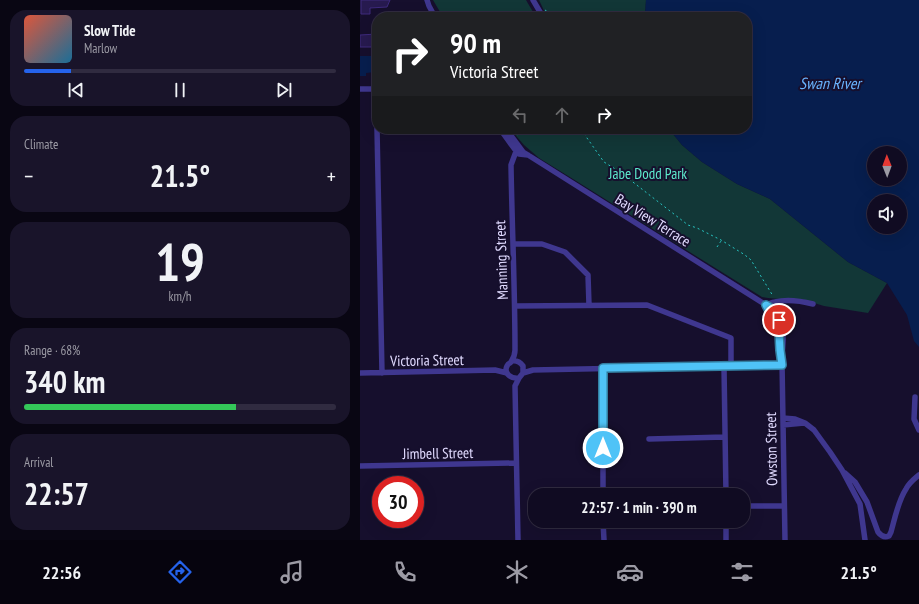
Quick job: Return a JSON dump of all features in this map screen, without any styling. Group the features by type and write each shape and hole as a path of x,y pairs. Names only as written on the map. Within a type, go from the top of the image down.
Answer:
{"street":[{"path":"427,0 432,12"},
{"path":"534,0 540,12"},
{"path":"360,89 372,89"},
{"path":"377,134 382,373"},
{"name":"Bay View Terrace","path":"505,134 519,150 766,305 777,320"},
{"name":"Bay View Terrace","path":"509,134 519,150"},
{"name":"Manning Street","path":"510,363 515,353 511,165 519,150"},
{"path":"513,244 542,244 565,252 588,275 589,305"},
{"path":"766,305 775,302 803,302 813,304"},
{"path":"515,306 647,305 731,338 731,366"},
{"name":"Owston Street","path":"777,320 782,328 784,337 781,358 785,540"},
{"name":"Manning Street","path":"515,353 521,364"},
{"path":"515,386 506,370 510,363 517,361 533,370"},
{"name":"Victoria Street","path":"495,370 510,363"},
{"path":"521,364 523,373"},
{"path":"518,540 515,386 523,373 533,370 782,365"},
{"path":"724,367 726,488"},
{"path":"603,368 603,488"},
{"name":"Victoria Street","path":"360,373 495,370 508,375"},
{"path":"508,375 513,378 519,378"},
{"path":"915,397 914,419 919,430"},
{"path":"783,422 795,419 814,430 842,470 860,504 865,540"},
{"path":"649,439 725,437"},
{"name":"Jimbell Street","path":"360,466 516,463"},
{"path":"842,470 855,482 867,502 878,532 884,537 889,536 891,532 905,490 919,475"},
{"path":"750,506 784,506"},
{"path":"603,528 604,540"},
{"path":"726,528 726,540"}],"path":[{"path":"542,7 549,12"},
{"path":"585,134 604,162 620,172 688,225 721,240 746,255 751,260 775,302"},
{"path":"717,247 721,240"}],"green space":[{"path":"433,0 526,0 533,12 440,12"},
{"path":"539,0 646,0 645,12 545,12"},
{"name":"Jabe Dodd Park","path":"514,134 673,134 682,145 702,162 737,184 770,199 848,262 887,283 868,313 824,306 801,299 762,297 539,158"}],"water":[{"name":"Swan River","path":"646,0 919,0 919,347 914,341 907,315 887,283 848,262 770,199 737,184 702,162 682,145 673,134 752,134 752,12 645,12"},
{"path":"360,56 372,56 372,72 366,73 366,76 360,76"}],"building":[{"path":"361,0 390,0 387,7 370,8 370,14 361,14"},
{"path":"372,34 372,47 360,47 360,35"}],"route":[{"path":"603,448 603,368 782,365 779,332 766,305 771,307 779,320"}]}
